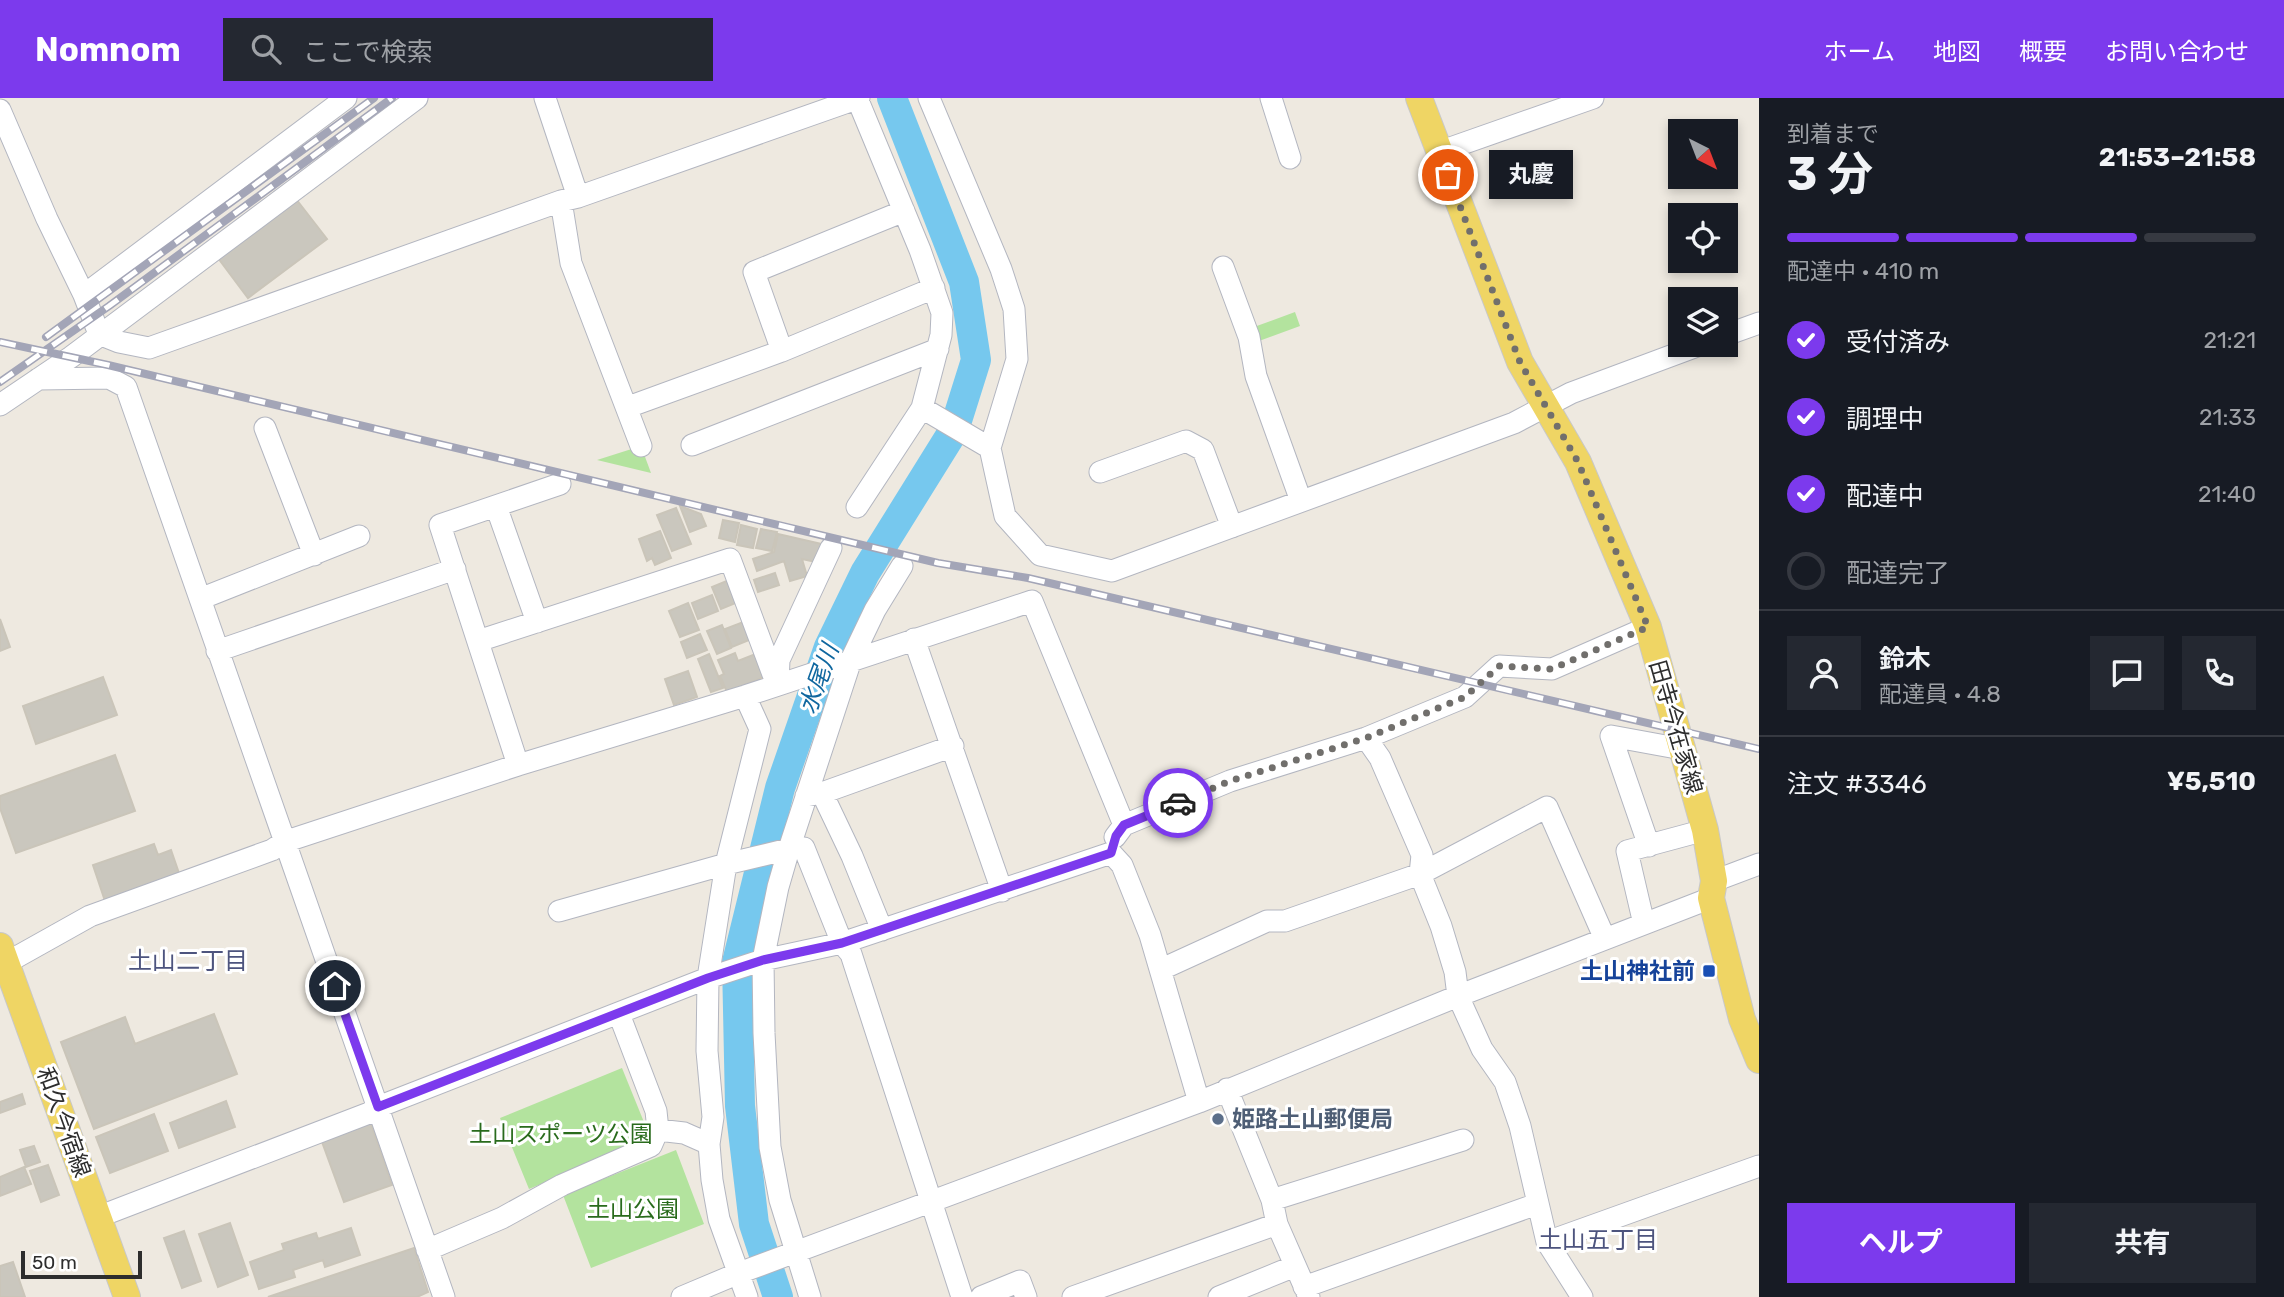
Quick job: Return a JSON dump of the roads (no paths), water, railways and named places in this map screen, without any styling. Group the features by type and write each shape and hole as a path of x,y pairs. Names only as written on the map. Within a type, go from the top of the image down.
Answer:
{"main road":[{"name":"田寺今在家線","path":"1419,98 1520,362 1578,462 1648,627 1705,830 1712,890 1742,1019 1759,1060"},
{"name":"和久今宿線","path":"3,955 127,1297"}],"street":[{"path":"84,295 346,98"},
{"path":"0,405 71,357 417,98"},
{"path":"545,98 569,199 571,262 641,446"},
{"path":"0,110 99,334 119,342 149,348 858,98 942,313 938,349 922,408 857,508"},
{"path":"929,98 1001,269 1014,309 1017,359 990,448 1005,516 1040,555 1112,571 1514,423 1571,393 1668,357"},
{"path":"1271,98 1290,158"},
{"path":"1440,152 1593,98"},
{"path":"782,351 754,272 904,211"},
{"path":"1223,267 1250,337 1256,376 1301,501"},
{"path":"628,407 782,351 934,288"},
{"path":"1738,331 1759,323"},
{"path":"692,444 938,349"},
{"path":"38,379 109,378 126,387 444,1297"},
{"path":"922,408 990,448"},
{"path":"265,428 314,555"},
{"path":"1100,472 1186,441 1203,450 1232,527"},
{"path":"519,765 440,525 560,484"},
{"path":"496,506 537,622"},
{"path":"200,598 359,536"},
{"path":"777,685 779,660 831,548"},
{"path":"478,641 730,559 777,685"},
{"path":"810,1297 780,1200 770,1147 763,960 789,849 814,794 851,660 902,566"},
{"path":"217,651 455,569"},
{"path":"3,955 90,916 272,850 284,842 519,765 745,696 1032,601 1124,825"},
{"path":"1111,853 1116,836 1124,825 1230,781 1366,738 1465,697 1499,666 1552,669 1648,627"},
{"path":"914,639 1002,891"},
{"path":"745,696 760,729 726,864 708,978 707,1051 713,1117 709,1144 719,1219 747,1297"},
{"path":"1649,846 1611,736 1682,749"},
{"path":"1366,738 1380,758 1422,855 1420,874 1441,926 1455,972 1458,996 1482,1049 1505,1082 1520,1126 1547,1242 1582,1297"},
{"path":"814,794 953,746"},
{"path":"814,794 852,856 882,930"},
{"path":"1162,969 1267,921 1285,920 1420,874 1547,807 1605,939"},
{"path":"1644,924 1627,851 1705,830"},
{"path":"559,911 726,864 804,848 842,943 851,954 962,1297"},
{"path":"99,1217 708,978 763,960 842,943 1111,853"},
{"path":"1111,853 1122,865 1162,969 1199,1102"},
{"path":"682,1297 739,1273 1199,1102 1458,996 1644,924 1759,864"},
{"path":"427,1250 502,1218 562,1185 651,1146 658,1130 656,1111 619,1014"},
{"path":"1227,1089 1272,1200 1277,1224 1306,1292 1537,1204"},
{"path":"658,1130 684,1133 709,1144"},
{"path":"1272,1200 1463,1140"},
{"path":"1547,1242 1759,1166"},
{"path":"1073,1297 1277,1224"},
{"path":"1219,1297 1295,1266"},
{"path":"981,1297 1020,1281 1026,1297"}],"waterway":[{"name":"水尾川","path":"778,1297 754,1224 740,1106 737,962 780,788 829,647 865,573 954,430 976,360 964,282 892,98"}],"railway":[{"path":"46,337 374,98"},
{"path":"0,382 109,306 392,98"},
{"path":"0,342 108,365 938,563 1028,578 1759,749"}],"place":[{"name":"丸慶","path":"1448,175"},
{"name":"土山神社前","path":"1709,971"},
{"name":"姫路土山郵便局","path":"1218,1119"}],"district":[{"name":"土山二丁目","path":"188,961"},
{"name":"土山五丁目","path":"1598,1240"}],"park label":[{"name":"土山スポーツ公園","path":"561,1134"},
{"name":"土山公園","path":"633,1209"}]}
